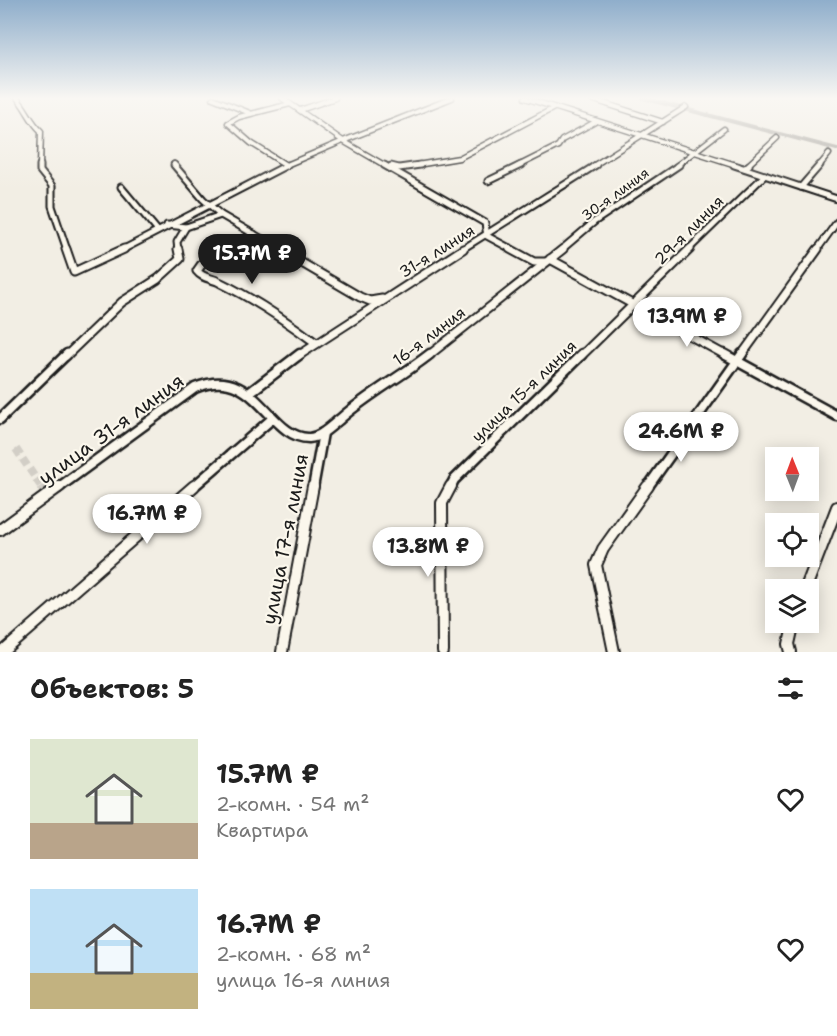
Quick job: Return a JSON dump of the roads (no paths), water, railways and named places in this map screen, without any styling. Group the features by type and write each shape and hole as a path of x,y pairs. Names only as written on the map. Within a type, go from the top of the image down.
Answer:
{"street":[{"path":"38,128 41,131 40,171 52,186 52,206 74,272 103,260 286,165 376,128"},
{"path":"234,128 251,143 286,165"},
{"path":"326,128 485,223 488,230 487,236 534,262 548,260 837,416"},
{"path":"383,164 399,168 459,158 515,128"},
{"path":"488,181 558,146 562,140 584,128"},
{"path":"619,128 698,152 837,199"},
{"name":"31-я линия","path":"249,393 316,343 653,128"},
{"name":"30-я линия","path":"548,260 594,222 698,152 723,129"},
{"path":"745,168 777,138"},
{"path":"801,187 829,154"},
{"path":"174,164 221,215 364,300 376,301 390,296"},
{"name":"29-я линия","path":"634,305 765,175"},
{"path":"121,187 157,230"},
{"path":"0,419 122,302 158,279 180,259 177,242 186,227 221,215"},
{"path":"614,652 597,566 603,549 837,222"},
{"path":"167,225 186,227"},
{"path":"254,234 204,261 198,272 201,276 216,280 263,304 316,343"},
{"name":"16-я линия","path":"323,433 352,408 427,357 501,297 524,282 548,260"},
{"name":"улица 15-я линия","path":"443,652 442,503 454,480 634,305"},
{"name":"улица 31-я линия","path":"0,530 201,384 215,381 249,393"},
{"path":"249,393 293,435 310,438 323,433"},
{"path":"3,652 273,418"},
{"name":"улица 17-я линия","path":"282,652 323,433"},
{"path":"809,579 837,507"},
{"path":"791,652 789,644 792,633"}],"waterway":[{"path":"759,128 837,149"}],"tunnel":[{"path":"16,449 42,488"},
{"path":"41,486 48,497"}]}
